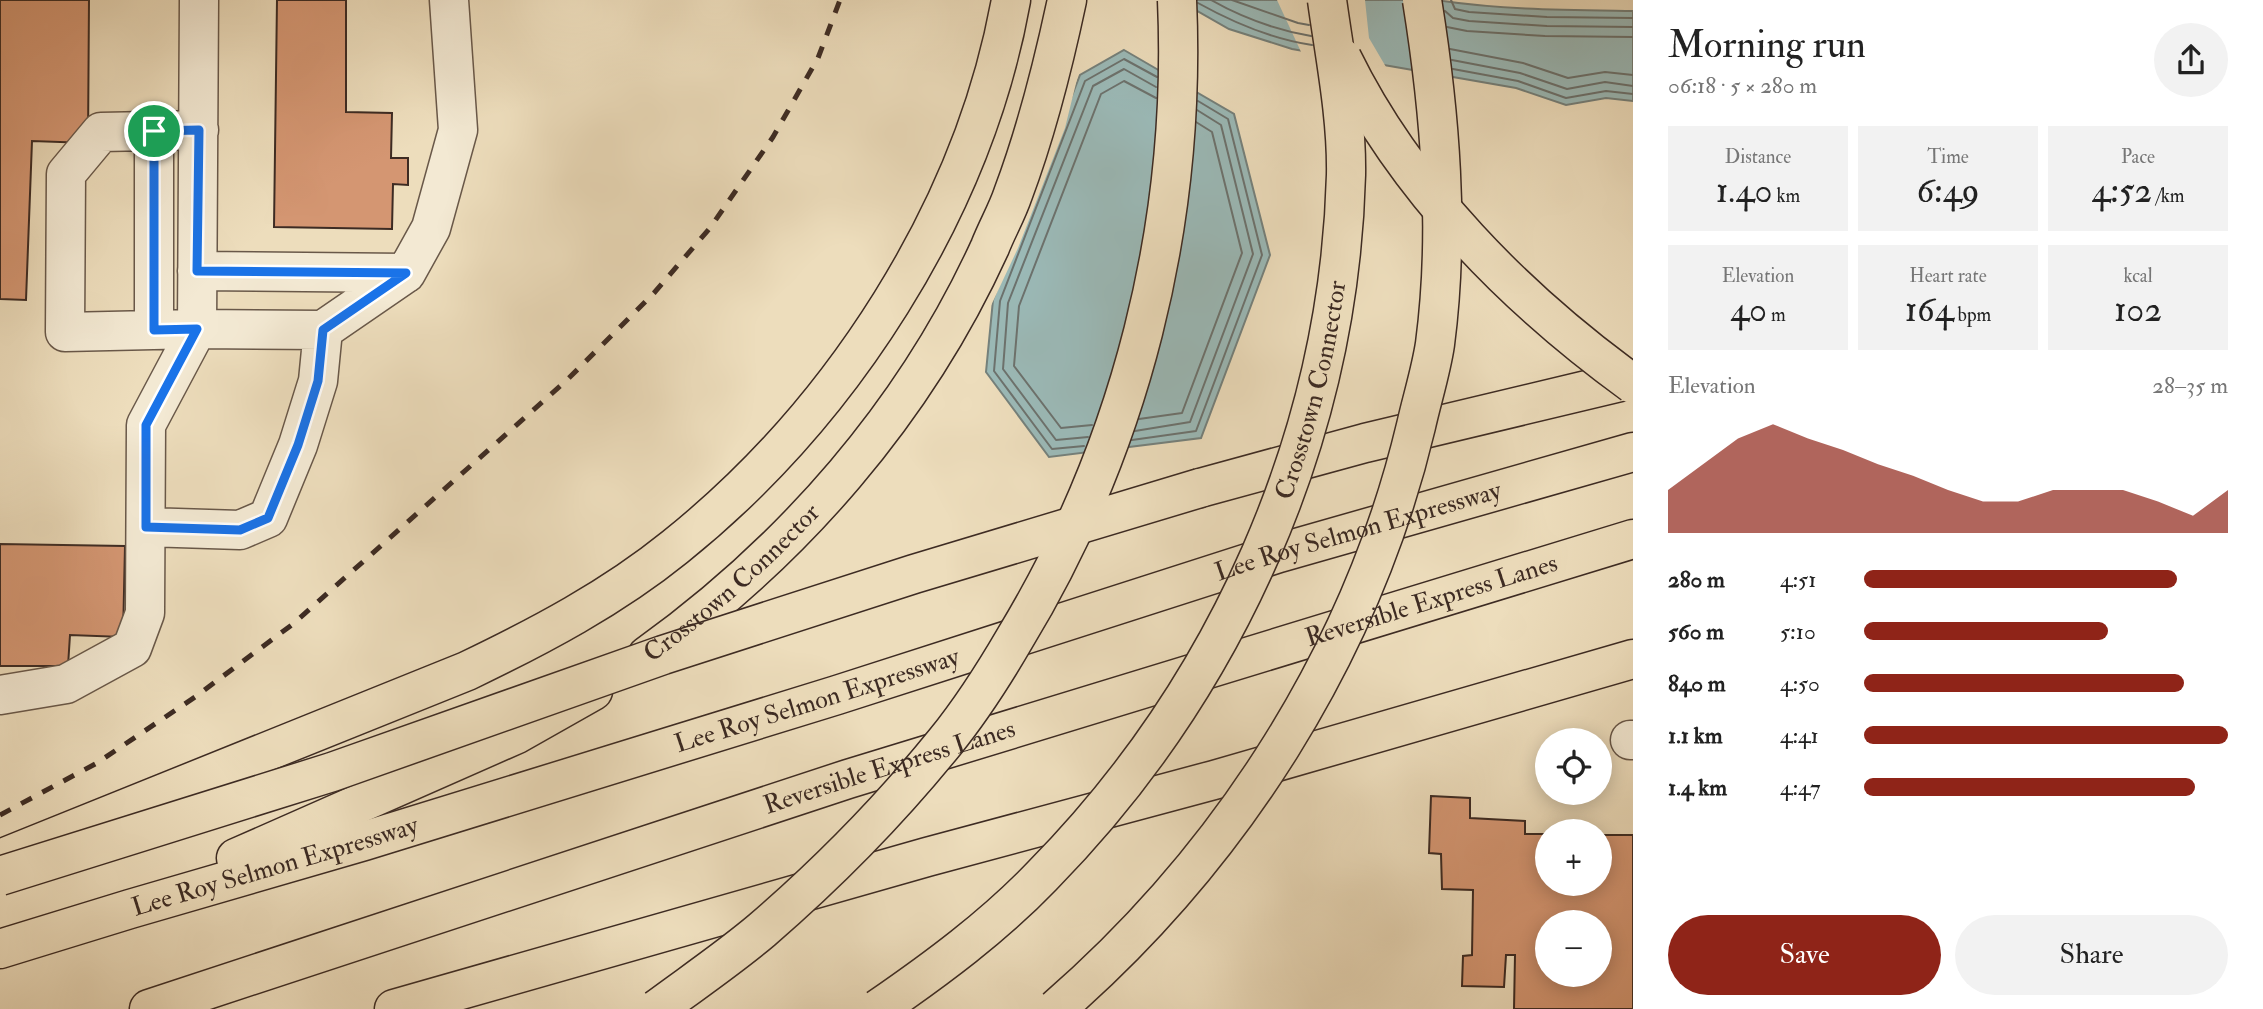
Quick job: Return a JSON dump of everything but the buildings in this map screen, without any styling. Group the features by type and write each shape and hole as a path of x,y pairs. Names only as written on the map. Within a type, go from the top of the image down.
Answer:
{"highway":[{"path":"0,859 491,660 528,642 628,582 715,514 757,475 826,396 868,340 906,279 950,191 970,142 998,58 1010,0"},
{"name":"Crosstown Connector","path":"130,909 218,866 517,734 636,664 698,620 763,561 817,507 884,426 941,342 1013,196 1053,67 1067,0"},
{"path":"657,1009 760,931 829,869 891,805 947,740 1000,663 1048,584 1104,459 1129,385 1151,305 1162,248 1175,136 1179,79 1177,0"},
{"path":"1314,0 1370,107 1393,143 1446,213 1518,288 1559,326 1633,384"},
{"name":"Crosstown Connector","path":"878,1009 929,974 989,926 1042,877 1087,828 1128,778 1175,713 1210,657 1273,529 1307,426 1326,347 1339,265 1346,174 1345,129 1327,0"},
{"path":"1056,1009 1119,951 1151,917 1233,820 1295,724 1334,650 1380,550 1409,456 1435,345 1441,260 1440,147 1422,0"},
{"path":"0,876 332,772 689,646 914,574 1200,488 1366,443 1633,379"},
{"name":"Lee Roy Selmon Expressway","path":"0,949 364,841 838,695 1279,554 1633,453"},
{"name":"Reversible Express Lanes","path":"149,1009 848,779 1633,539"},
{"path":"394,1009 927,857 1213,780 1627,660"}],"street":[{"path":"0,695 66,684 132,648 145,613 146,425 197,329 199,0"},
{"path":"199,130 101,132 66,174 65,332 323,330 406,273 431,228 458,130 449,0"},
{"path":"154,131 154,330"},
{"path":"197,271 406,273"},
{"path":"146,527 240,530 268,518 298,445 318,381 323,330"}],"water":[{"path":"1178,0 1436,0 1510,8 1633,11 1633,101 1606,98 1566,105 1516,88 1292,49 1229,29"},
{"path":"1124,50 1234,114 1270,255 1201,438 1049,457 986,372 993,300 1080,75"}],"pier":[{"path":"1277,0 1365,0 1369,38 1386,67 1302,54"},
{"path":"1079,71 1065,128 1018,248 988,312 989,298"}],"railway":[{"path":"0,815 97,763 195,697 293,624 567,380 654,293 710,228 773,137 818,58 840,0"}],"route":[{"path":"199,130 197,271 406,273 323,330 318,381 298,445 268,518 240,530 146,527 146,425 197,329 154,330 154,131 199,130"}]}
